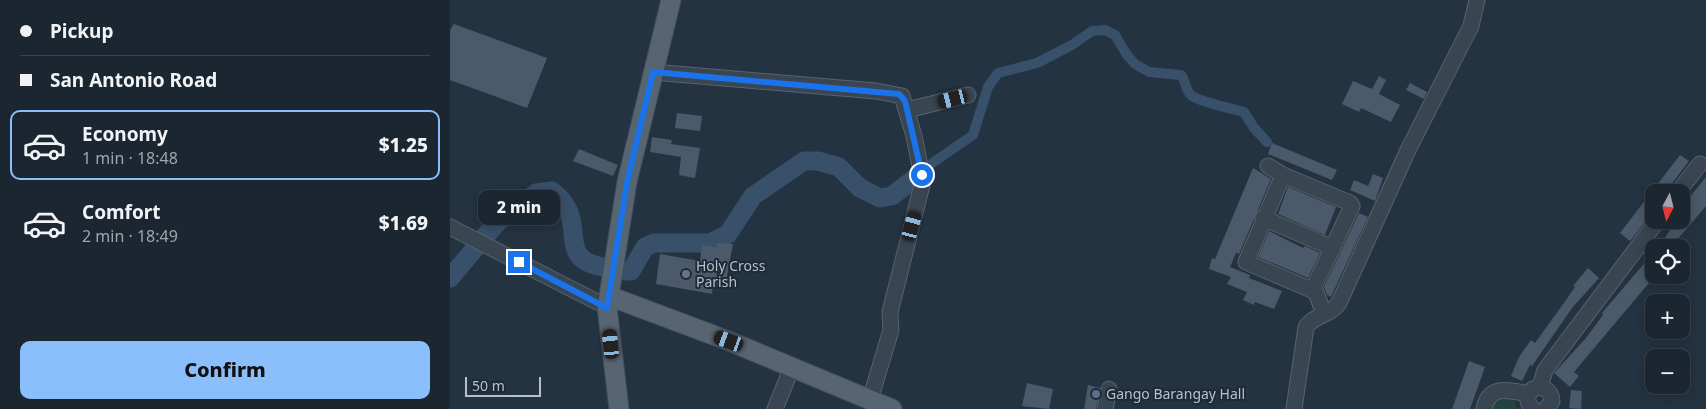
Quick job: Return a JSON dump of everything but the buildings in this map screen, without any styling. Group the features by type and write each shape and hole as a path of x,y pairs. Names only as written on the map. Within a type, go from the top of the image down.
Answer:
{"main road":[{"path":"619,409 608,302 627,182 670,0"},
{"path":"608,302 792,368 892,409"}],"street":[{"path":"1294,409 1306,327 1333,310 1339,303 1422,122 1471,26 1477,0"},
{"path":"653,72 899,94 902,96 923,181 890,312 891,330 870,400"},
{"path":"907,110 968,95"},
{"path":"1684,184 1700,164"},
{"path":"1268,166 1283,175 1350,202 1352,206 1378,215"},
{"path":"1283,175 1263,218 1246,262 1314,291 1324,314"},
{"path":"1314,291 1352,206"},
{"path":"1263,218 1333,248"},
{"path":"450,227 608,302"},
{"path":"1533,409 1528,403 1545,370 1651,229"},
{"path":"775,409 792,368"},
{"path":"1106,409 1109,389"},
{"path":"1484,409 1487,399 1494,392 1506,390 1549,391 1552,397 1546,409"}],"green space":[{"path":"1507,396 1514,398 1517,409 1489,409 1492,401"}],"waterway":[{"path":"928,166 973,135 988,87 998,73 1037,63 1072,45 1092,31 1105,30 1115,35 1135,64 1149,72 1181,75 1192,96 1244,112 1254,128 1267,142"},
{"path":"623,271 631,271 645,247 654,243 710,243 728,234 753,196 804,161 818,161 839,167 860,188 880,198 892,196 915,178"},
{"path":"484,237 499,221 536,193 552,191 564,203 570,214 575,247 579,256 588,262 603,267"},
{"path":"450,278 477,246"}],"place":[{"name":"Holy Cross Parish","path":"686,274"},
{"name":"Gango Barangay Hall","path":"1096,394"}],"route":[{"path":"519,262 607,308 627,182 653,72 899,94 905,101 922,175"}]}
